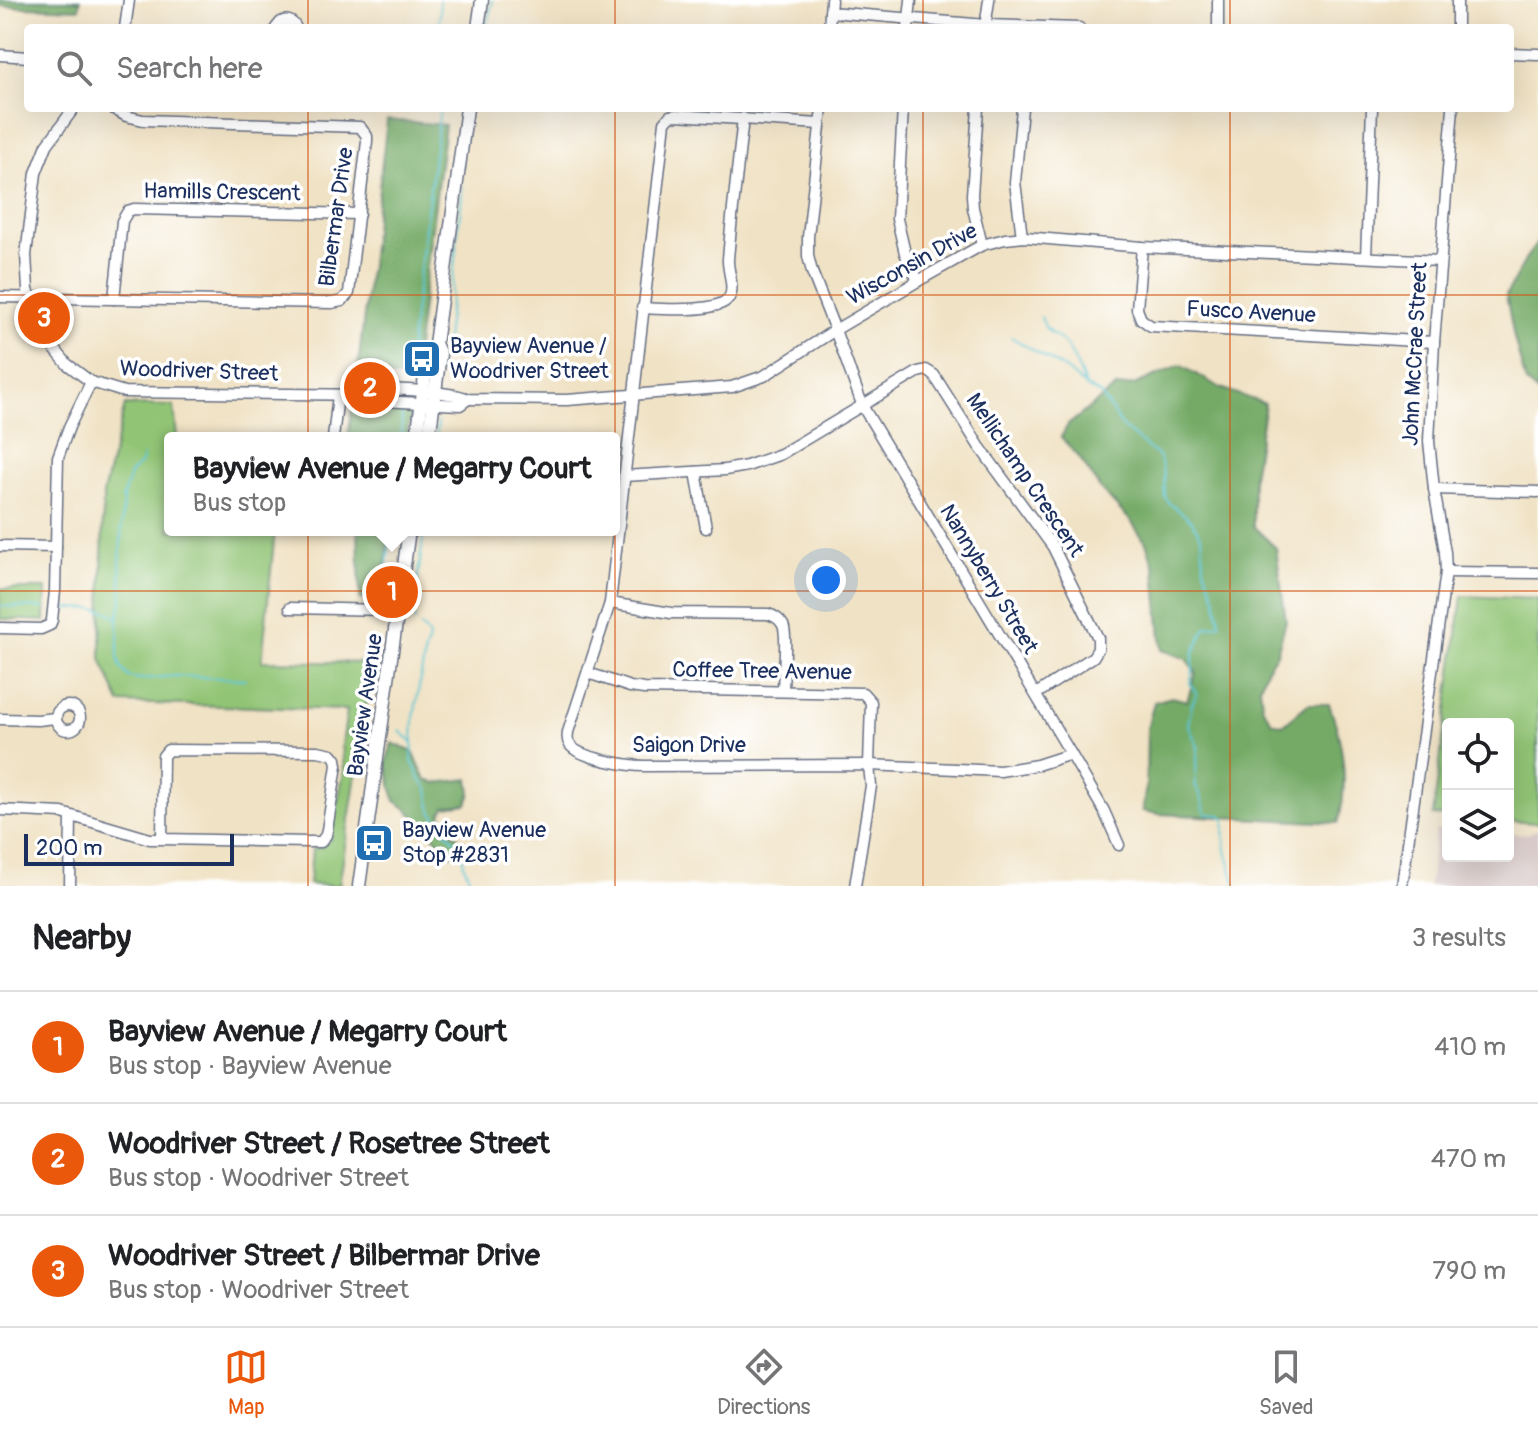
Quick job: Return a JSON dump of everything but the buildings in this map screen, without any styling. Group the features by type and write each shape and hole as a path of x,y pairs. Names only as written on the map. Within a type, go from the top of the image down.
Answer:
{"main road":[{"path":"479,24 482,0"},
{"path":"419,432 440,354 435,344 466,112"},
{"path":"428,397 429,432"},
{"name":"Bayview Avenue","path":"359,886 408,536"}],"street":[{"path":"126,24 129,0"},
{"path":"831,6 909,24 911,0"},
{"path":"986,24 989,0"},
{"path":"1218,0 1218,24"},
{"path":"1457,0 1457,24"},
{"path":"1514,53 1538,54"},
{"path":"0,55 24,57"},
{"name":"Woodriver Street","path":"71,112 47,145 36,173 26,263 30,298 54,348 67,364 91,382 124,392 375,395 381,391 428,397"},
{"name":"Bilbermar Drive","path":"0,297 338,303 349,293 367,141 360,127 143,120 119,112"},
{"name":"Nannyberry Street","path":"822,112 808,256 814,281 863,407 1036,694 1104,811 1119,845"},
{"path":"903,112 897,219 899,236 918,281"},
{"path":"978,112 972,195 982,245"},
{"path":"1022,112 1015,182 1022,237"},
{"path":"1366,257 1372,112"},
{"name":"John McCrae Street","path":"1402,886 1446,572 1429,441 1453,112"},
{"name":"Saigon Drive","path":"620,512 665,122 675,115 820,124"},
{"path":"642,308 700,308 724,302 730,297 732,287 728,262 743,118"},
{"name":"Hamills Crescent","path":"114,299 122,221 128,211 359,214"},
{"name":"Wisconsin Drive","path":"428,397 460,405 468,399 550,400 633,396 711,390 746,383 769,373 835,330 982,245 1005,239 1022,237 1142,247 1440,261"},
{"name":"Fusco Avenue","path":"1142,247 1137,311 1142,320 1152,327 1434,342"},
{"name":"Mellichamp Crescent","path":"863,407 918,372 926,370 934,375 979,446 1053,547 1099,645 1093,657 1036,694"},
{"path":"0,628 41,629 50,625 55,597 58,457 65,435 91,382"},
{"path":"334,432 338,395"},
{"path":"624,476 747,466 781,454 863,407"},
{"path":"696,472 706,528"},
{"path":"1434,489 1538,492"},
{"name":"Saigon Drive","path":"617,536 610,603 568,732 567,738 574,749 620,765 869,765 1000,771 1037,765 1071,754"},
{"path":"0,546 56,547"},
{"path":"1446,572 1538,573"},
{"path":"610,603 665,613 774,616 782,624 784,632 783,690"},
{"path":"290,608 398,612"},
{"name":"Coffee Tree Avenue","path":"588,673 644,689 863,693 871,702 871,786 855,886"},
{"path":"0,719 55,718"},
{"path":"0,810 46,811 139,836 162,839 321,842 327,830 336,759 327,752 168,750 163,756 162,839"},
{"path":"70,886 71,816"}],"shaded area":[{"path":"1538,829 1538,886 1429,886 1436,830 1442,830 1442,862 1514,862 1514,833 1527,834"}],"green space":[{"path":"0,0 80,0 79,9 0,6"},
{"path":"387,120 445,125 413,378 357,375"},
{"path":"1538,242 1538,393 1526,383 1506,295"},
{"path":"1180,365 1221,388 1265,404 1253,476 1253,526 1276,548 1286,621 1277,653 1260,686 1262,706 1272,722 1283,725 1308,704 1329,704 1343,763 1343,793 1338,823 1142,811 1146,787 1147,729 1154,702 1172,697 1187,701 1196,672 1185,658 1162,650 1155,569 1146,543 1061,437 1068,425 1116,387 1134,385"},
{"path":"125,405 174,406 176,432 164,432 164,536 274,536 262,661 373,663 339,886 309,884 312,849 322,847 330,839 344,771 342,745 347,710 120,703 101,659 103,494"},
{"path":"352,408 411,412 408,432 349,432"},
{"path":"358,536 390,536 380,600 360,599"},
{"path":"0,589 46,589 45,621 0,619"},
{"path":"1462,596 1538,599 1538,823 1514,821 1514,718 1446,718"},
{"path":"392,743 413,752 426,780 435,783 469,779 471,793 467,804 445,807 441,814 448,829 468,845 460,853 451,854 407,809 395,801 386,763"},
{"path":"1442,747 1442,816 1433,815"}],"waterway":[{"path":"439,0 439,24"},
{"path":"487,24 493,0"},
{"path":"407,374 440,112"},
{"path":"445,349 463,185"},
{"path":"1041,317 1048,331 1069,351 1085,385"},
{"path":"1011,337 1101,395 1124,429 1156,454 1164,476 1165,497 1191,520 1202,538 1204,568 1216,599 1220,624 1206,627 1193,654 1190,684 1197,694 1188,724 1198,747 1195,785 1206,814 1221,815 1225,819 1225,846 1236,886"},
{"path":"401,432 402,415"},
{"path":"437,432 438,422"},
{"path":"143,456 141,463 130,474 123,496 122,601 118,619 121,668 129,677 140,679 175,676 245,679"},
{"path":"384,585 391,536"},
{"path":"415,621 413,615 423,536"},
{"path":"0,606 43,608"},
{"path":"63,608 99,609 117,618"},
{"path":"420,626 429,639 414,717 412,761 428,789 431,809 440,825 462,850 464,866 473,886"},
{"path":"400,731 413,742"}],"place":[{"name":"Woodriver Street / Bilbermar Drive","path":"44,318"},
{"name":"Bayview Avenue / Woodriver Street","path":"422,359"},
{"name":"Woodriver Street / Rosetree Street","path":"370,388"},
{"name":"Bayview Avenue / Megarry Court","path":"392,592"},
{"name":"Bayview Avenue Stop #2831","path":"374,843"}]}
